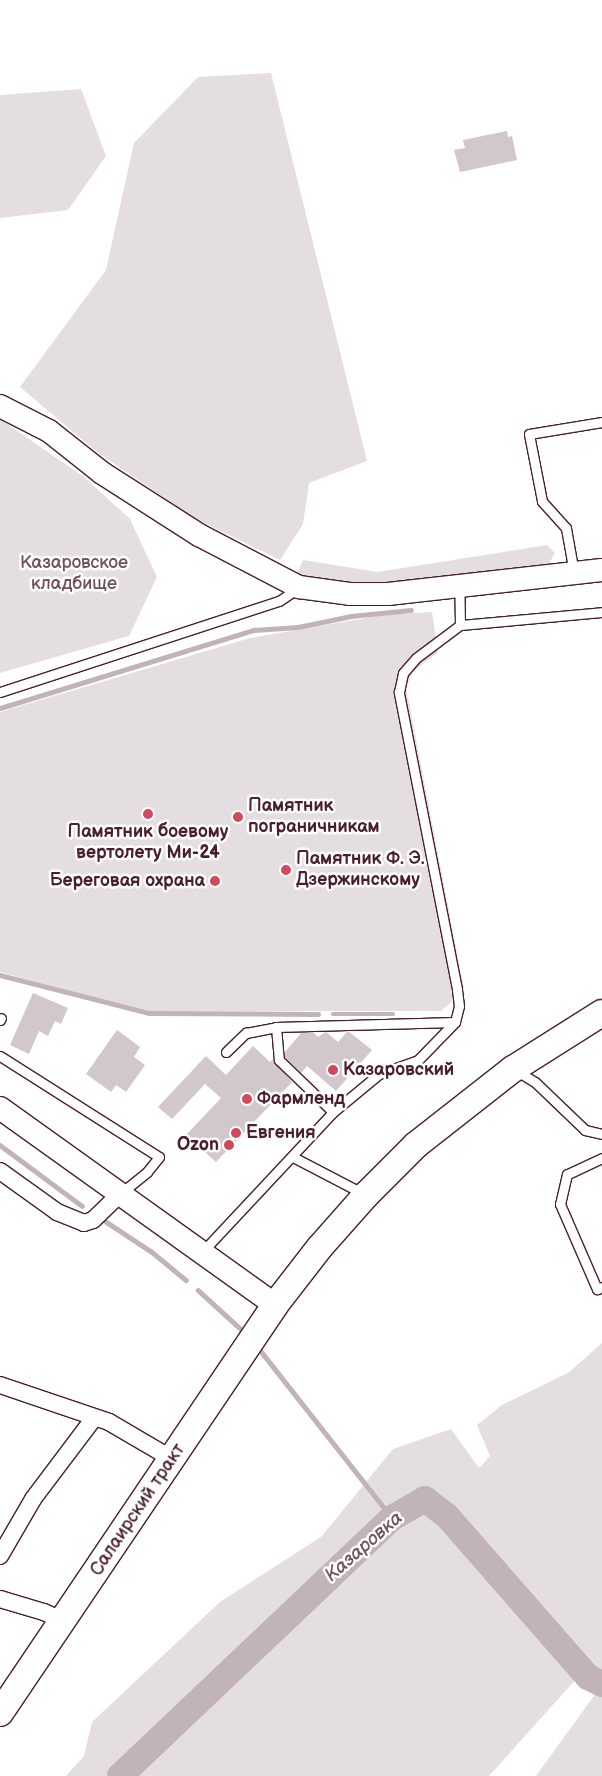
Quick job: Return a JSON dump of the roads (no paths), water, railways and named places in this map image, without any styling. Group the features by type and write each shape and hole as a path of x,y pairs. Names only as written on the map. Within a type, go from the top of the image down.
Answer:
{"main road":[{"name":"Салаирский тракт","path":"0,1713 275,1305 366,1195 416,1145 513,1069 602,1013"}],"street":[{"path":"0,406 49,431 102,473 199,535 299,588 350,594 388,594 602,570"},
{"path":"0,1108 275,1305"},
{"path":"0,1170 58,1212 84,1223 93,1220 121,1193"},
{"path":"0,1385 108,1422 172,1459"},
{"path":"0,1556 33,1499 94,1418"},
{"path":"0,1598 44,1612 63,1621"}],"lane":[{"path":"574,573 566,528 542,501 529,434 602,422"},
{"path":"459,586 460,625"},
{"path":"0,692 279,601 299,588"},
{"path":"201,1252 293,1157 333,1112 379,1074 418,1060 455,1022 459,1006 457,989 399,692 403,673 416,658 460,625 602,612"},
{"path":"226,1052 246,1033 276,1027 455,1022"},
{"path":"276,1027 279,1060 333,1112"},
{"path":"0,1056 159,1157 147,1172 121,1193"},
{"path":"513,1069 535,1082 585,1130 602,1134"},
{"path":"293,1157 366,1195"},
{"path":"602,1158 567,1174 560,1204 597,1289 602,1287"}],"waterway":[{"path":"0,708 254,630 298,627 351,616 411,610"},
{"path":"0,975 149,1013 318,1014"},
{"path":"333,1014 393,1014"},
{"path":"0,1145 82,1206"},
{"path":"105,1221 152,1252 186,1280"},
{"path":"198,1290 243,1331"},
{"path":"260,1350 392,1518"},
{"name":"Казаровка","path":"120,1776 392,1518 425,1499 447,1516 588,1677 602,1684"}],"place":[{"name":"Памятник боевому вертолету Ми-24","path":"148,814"},
{"name":"Памятник пограничникам","path":"238,817"},
{"name":"Памятник Ф. Э. Дзержинскому","path":"286,870"},
{"name":"Береговая охрана","path":"215,881"},
{"name":"Казаровский","path":"333,1070"},
{"name":"Фармленд","path":"247,1099"},
{"name":"Евгения","path":"236,1133"},
{"name":"Ozon","path":"229,1145"}],"park label":[{"name":"Казаровское кладбище","path":"74,574"}]}
